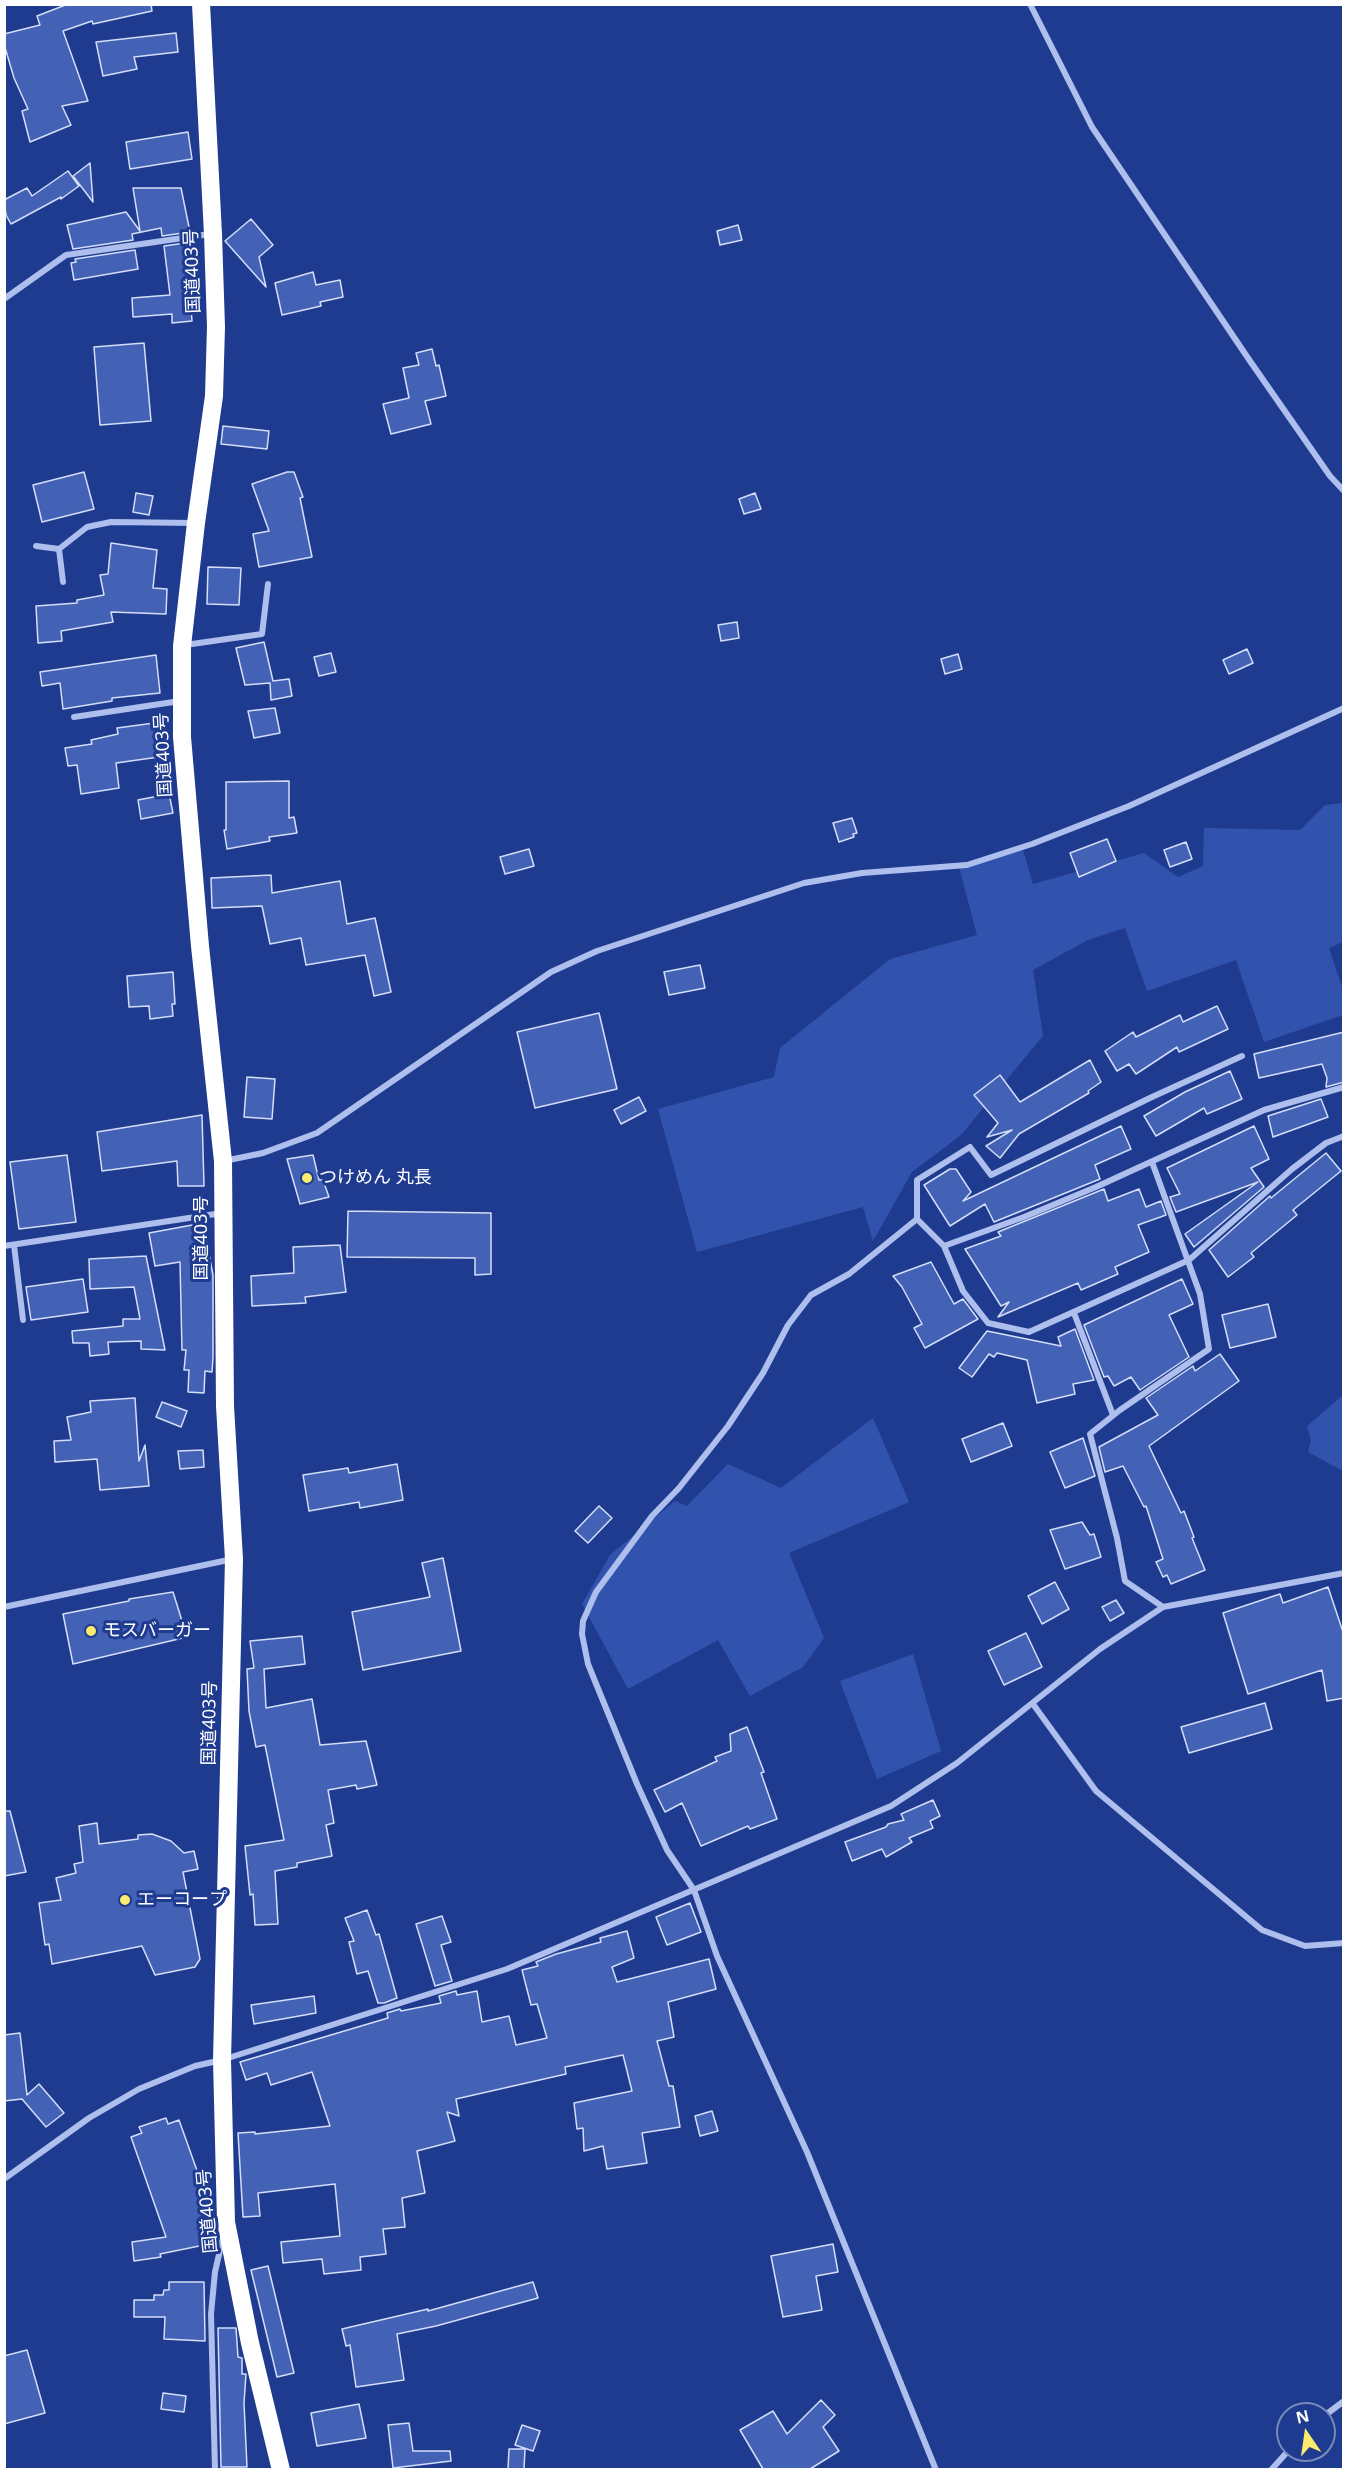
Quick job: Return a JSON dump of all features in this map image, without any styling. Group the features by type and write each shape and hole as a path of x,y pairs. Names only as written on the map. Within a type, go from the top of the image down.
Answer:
{"highway":[{"name":"国道403号","path":"201,4 216,327 214,396 182,646 182,737 199,934 223,1161 225,1406 234,1559 222,2060 226,2222 250,2343 281,2469"}],"street":[{"path":"1030,4 1092,127 1263,380 1330,476 1344,491"},
{"path":"4,299 66,255 213,234"},
{"path":"36,546 59,549 87,527 111,522 196,523"},
{"path":"59,549 63,582"},
{"path":"182,646 262,634 268,584"},
{"path":"74,717 182,701"},
{"path":"223,1161 263,1153 317,1133 551,972 597,951 804,883 862,873 967,865 1032,844 1129,806 1344,708"},
{"path":"1242,1056 991,1175 970,1147 917,1180 917,1219 944,1246 963,1291 988,1323 1029,1332 1189,1260 1292,1169 1326,1143 1344,1136"},
{"path":"944,1246 1024,1217 1152,1162 1264,1110 1344,1087"},
{"path":"1152,1162 1200,1294 1209,1349 1113,1415 1090,1434 1118,1538 1125,1581 1163,1607"},
{"path":"4,1246 223,1213"},
{"path":"917,1219 849,1274 811,1295 788,1325 763,1373 728,1426 679,1488 652,1516 596,1592 583,1621 583,1642 588,1664 637,1784 667,1850 694,1890 717,1956 807,2152 936,2469"},
{"path":"14,1245 23,1320"},
{"path":"1074,1313 1113,1415"},
{"path":"4,1607 234,1559"},
{"path":"4,2179 89,2118 138,2089 195,2066 222,2060 507,1969 891,1806 957,1763 1100,1649 1163,1607 1344,1573"},
{"path":"1033,1704 1096,1791 1262,1930 1305,1946 1344,1943"},
{"path":"215,2469 211,2314 215,2272 226,2222"}],"shaded area":[{"path":"1343,803 1343,942 1329,948 1343,990 1343,1015 1264,1042 1236,960 1147,991 1125,928 1088,940 1033,970 1043,1036 961,1135 912,1172 873,1241 863,1207 697,1252 658,1109 774,1077 780,1048 890,959 977,935 959,867 1023,850 1033,884 1144,853 1178,877 1203,866 1204,828 1300,830 1325,805"},
{"path":"1343,1395 1343,1471 1308,1452 1311,1441 1307,1426"},
{"path":"873,1418 909,1502 789,1553 824,1638 803,1667 750,1696 718,1640 628,1689 582,1604 610,1555 675,1501 687,1506 728,1464 781,1488"},
{"path":"913,1654 941,1751 877,1779 840,1681"}],"building":[{"path":"68,4 151,4 152,11 93,24 92,21 63,31 88,101 62,106 71,125 30,142 22,111 28,109 14,78 4,44 4,34 40,25 37,16"},
{"path":"176,33 178,52 134,57 137,69 103,76 96,42"},
{"path":"188,132 192,159 130,169 126,142"},
{"path":"90,163 93,202 73,176"},
{"path":"68,171 79,186 61,199 61,197 11,224 6,215 4,200 27,188 32,196"},
{"path":"133,188 181,188 190,232 162,236 161,228 132,234 133,240 73,249 67,225 126,212 140,231"},
{"path":"251,219 273,245 259,257 266,287 225,241"},
{"path":"738,225 742,240 720,245 717,231"},
{"path":"192,242 196,265 188,267 192,321 172,323 172,314 133,317 132,298 170,295 164,246"},
{"path":"135,250 138,269 74,280 71,263 76,262 75,259"},
{"path":"313,272 316,285 340,280 343,297 320,302 321,306 282,315 275,283"},
{"path":"144,343 151,421 100,425 94,347"},
{"path":"432,349 436,366 439,365 446,396 425,401 431,424 391,434 383,404 409,398 403,368 419,365 416,353"},
{"path":"223,426 269,431 267,449 221,444"},
{"path":"84,472 94,509 42,522 33,485"},
{"path":"287,472 294,472 303,497 300,498 312,557 259,567 253,534 269,531 252,484"},
{"path":"136,493 153,496 149,515 133,512"},
{"path":"755,493 761,509 744,514 739,499"},
{"path":"111,543 157,550 153,588 167,589 166,614 111,612 113,622 61,631 62,641 38,643 36,606 77,603 77,600 104,595 100,575 108,574"},
{"path":"208,567 241,568 239,605 207,604"},
{"path":"737,622 739,638 721,641 718,625"},
{"path":"264,642 273,681 289,679 292,696 271,700 270,683 245,685 236,648"},
{"path":"1247,649 1253,663 1229,674 1223,660"},
{"path":"331,653 336,672 319,676 314,657"},
{"path":"958,654 962,669 945,674 941,659"},
{"path":"156,655 160,693 112,698 112,701 63,709 60,683 42,686 40,672"},
{"path":"275,708 280,733 254,738 248,711"},
{"path":"162,722 166,756 116,763 119,788 81,794 77,765 68,766 65,748 92,744 91,740 118,734 117,728"},
{"path":"289,781 289,818 294,817 297,833 269,837 270,841 227,849 224,830 226,830 226,782"},
{"path":"169,794 173,813 141,819 138,800"},
{"path":"852,818 857,833 853,834 854,837 839,842 833,823"},
{"path":"1107,839 1116,861 1079,877 1070,853"},
{"path":"1186,842 1192,859 1170,867 1164,850"},
{"path":"529,849 534,866 505,874 500,857"},
{"path":"271,875 272,893 340,881 347,924 375,918 391,992 374,996 365,955 306,965 301,938 270,944 262,906 212,908 211,878"},
{"path":"700,965 705,988 669,995 664,972"},
{"path":"173,972 175,1004 172,1004 173,1016 150,1019 149,1006 129,1007 127,976"},
{"path":"1217,1006 1228,1029 1179,1052 1177,1047 1136,1074 1129,1064 1117,1071 1105,1051 1133,1032 1136,1037 1180,1015 1183,1022"},
{"path":"599,1013 617,1089 535,1108 517,1032"},
{"path":"1344,1032 1344,1082 1326,1087 1327,1078 1322,1064 1259,1078 1254,1054"},
{"path":"1090,1060 1101,1082 1088,1091 1089,1093 1019,1134 1000,1158 986,1146 1012,1130 987,1137 998,1123 974,1095 1000,1075 1020,1102"},
{"path":"1230,1071 1242,1099 1207,1114 1204,1108 1156,1136 1144,1116 1185,1092"},
{"path":"247,1077 275,1079 272,1119 244,1117"},
{"path":"639,1097 646,1111 621,1124 614,1110"},
{"path":"1321,1099 1328,1117 1273,1137 1268,1116"},
{"path":"202,1115 204,1186 178,1186 177,1161 102,1171 97,1132"},
{"path":"1121,1126 1131,1149 1095,1165 1100,1179 994,1222 985,1204 950,1226 924,1185 950,1169 956,1169 971,1192 963,1201"},
{"path":"1254,1126 1269,1159 1251,1168 1264,1187 1194,1247 1185,1234 1258,1182 1176,1212 1170,1197 1180,1194 1167,1168"},
{"path":"1326,1153 1341,1171 1293,1210 1297,1215 1251,1253 1254,1257 1228,1277 1209,1250 1270,1196 1271,1198"},
{"path":"67,1155 76,1222 19,1229 10,1162"},
{"path":"313,1155 319,1180 323,1180 329,1197 300,1204 287,1159"},
{"path":"1104,1189 1108,1201 1139,1189 1146,1207 1161,1201 1166,1215 1138,1225 1149,1252 1115,1267 1118,1274 1081,1290 1078,1283 998,1317 1009,1302 1001,1306 965,1249 1001,1236 998,1232"},
{"path":"348,1211 491,1213 491,1274 475,1275 475,1258 347,1257"},
{"path":"203,1223 213,1275 212,1372 205,1371 204,1393 188,1392 189,1370 184,1370 186,1350 182,1350 180,1262 155,1266 149,1233"},
{"path":"340,1245 346,1292 305,1297 306,1303 252,1306 251,1276 294,1273 293,1247"},
{"path":"146,1256 165,1350 141,1349 141,1341 108,1342 109,1354 90,1356 89,1343 73,1343 72,1331 123,1326 123,1319 140,1319 134,1287 90,1289 89,1259"},
{"path":"931,1262 954,1304 963,1299 978,1319 925,1348 914,1328 922,1324 902,1287 893,1276"},
{"path":"83,1279 88,1312 31,1320 26,1287"},
{"path":"1182,1279 1193,1304 1169,1315 1189,1357 1140,1390 1131,1377 1114,1386 1108,1376 1104,1377 1084,1325"},
{"path":"1268,1304 1276,1337 1230,1348 1222,1315"},
{"path":"1075,1329 1094,1380 1073,1384 1075,1394 1037,1403 1027,1360 997,1353 994,1357 989,1354 972,1377 959,1368 987,1331 1061,1346 1058,1337"},
{"path":"1220,1354 1239,1381 1149,1446 1181,1513 1184,1511 1205,1570 1171,1584 1167,1575 1163,1577 1156,1562 1163,1559 1146,1506 1144,1507 1123,1466 1105,1472 1099,1447 1158,1415 1146,1398 1193,1366 1195,1371"},
{"path":"135,1398 139,1461 145,1445 149,1486 100,1490 97,1459 55,1462 54,1441 71,1440 67,1417 91,1412 90,1401"},
{"path":"162,1402 187,1411 181,1427 156,1417"},
{"path":"1003,1423 1012,1446 971,1462 962,1439"},
{"path":"1083,1438 1095,1476 1065,1488 1050,1452"},
{"path":"203,1450 204,1467 180,1469 178,1451"},
{"path":"397,1464 403,1500 360,1508 359,1502 309,1511 303,1475 348,1468 349,1473"},
{"path":"599,1506 612,1518 588,1543 575,1531"},
{"path":"1082,1522 1090,1535 1094,1534 1101,1557 1065,1569 1050,1530"},
{"path":"443,1558 461,1651 363,1670 352,1612 430,1597 422,1563"},
{"path":"1055,1582 1069,1609 1042,1624 1028,1596"},
{"path":"1328,1587 1344,1635 1344,1698 1327,1701 1322,1670 1248,1694 1223,1613 1280,1594 1283,1603"},
{"path":"173,1592 187,1637 73,1664 63,1614"},
{"path":"1116,1600 1124,1613 1110,1621 1102,1607"},
{"path":"1026,1633 1042,1667 1004,1685 988,1651"},
{"path":"302,1636 305,1664 264,1669 266,1708 312,1699 320,1745 366,1741 377,1785 357,1789 356,1785 328,1790 334,1823 326,1825 332,1856 297,1863 297,1867 275,1871 278,1924 255,1925 253,1894 250,1895 245,1846 284,1840 265,1745 256,1747 249,1711 247,1669 254,1668 250,1641"},
{"path":"1265,1703 1272,1729 1189,1753 1181,1727"},
{"path":"747,1727 764,1772 761,1773 777,1819 750,1829 748,1826 701,1846 682,1803 665,1812 654,1790 717,1761 715,1757 731,1751 730,1734"},
{"path":"933,1800 940,1816 930,1821 933,1828 909,1838 912,1842 886,1857 882,1849 852,1861 845,1842 886,1827 888,1824 904,1820 901,1814"},
{"path":"4,1811 10,1811 26,1872 4,1876"},
{"name":"エーコープ","path":"97,1823 99,1844 138,1839 138,1835 152,1834 171,1841 184,1853 194,1851 198,1869 183,1872 200,1959 195,1967 155,1975 142,1946 52,1964 49,1944 45,1945 39,1903 61,1900 56,1878 76,1873 74,1864 83,1862 79,1826"},
{"path":"690,1903 701,1932 667,1945 656,1917"},
{"path":"367,1910 376,1935 379,1934 397,1998 384,2003 378,2003 368,1971 357,1974 349,1942 354,1941 345,1918"},
{"path":"442,1916 451,1942 441,1945 452,1981 435,1986 416,1924"},
{"path":"627,1931 634,1958 612,1967 617,1982 709,1959 716,1989 668,2002 674,2037 657,2041 669,2086 673,2086 680,2127 642,2133 647,2163 607,2169 603,2146 584,2151 583,2128 577,2129 574,2103 632,2091 623,2055 565,2067 566,2074 456,2099 459,2116 447,2112 455,2141 417,2151 425,2193 402,2198 405,2227 383,2229 386,2254 360,2257 361,2270 324,2274 322,2259 283,2263 281,2242 340,2236 335,2184 258,2193 260,2216 243,2217 238,2133 255,2132 255,2134 330,2126 312,2072 271,2085 267,2073 246,2080 240,2062 388,2018 387,2013 400,2009 401,2011 441,2003 439,1996 456,1991 457,1995 477,1991 482,2022 509,2016 516,2045 547,2038 537,2004 531,2005 522,1970 538,1966 536,1962 556,1954 601,1942 600,1938"},
{"path":"314,1996 316,2013 254,2024 251,2005"},
{"path":"20,2033 27,2095 39,2084 64,2113 46,2127 22,2099 4,2101 4,2035"},
{"path":"712,2111 718,2131 700,2136 695,2116"},
{"path":"166,2118 168,2124 179,2120 205,2193 200,2195 209,2244 160,2254 161,2257 134,2261 132,2242 166,2237 131,2137 142,2133 139,2127"},
{"path":"833,2244 838,2272 816,2276 822,2310 783,2317 771,2256"},
{"path":"268,2266 294,2373 277,2377 251,2270"},
{"path":"169,2282 204,2282 205,2341 164,2339 165,2317 134,2317 134,2300 154,2300 154,2295 163,2295 164,2290 169,2290"},
{"path":"533,2282 538,2298 436,2326 397,2334 404,2380 356,2387 350,2345 346,2346 342,2329 428,2309 428,2311"},
{"path":"218,2328 236,2328 238,2357 242,2358 242,2374 246,2374 244,2403 247,2467 221,2467"},
{"path":"27,2350 45,2413 4,2424 4,2356"},
{"path":"163,2393 186,2396 184,2412 161,2409"},
{"path":"821,2400 835,2415 823,2427 839,2451 810,2469 763,2469 740,2430 773,2411 787,2434"},
{"path":"359,2404 366,2438 317,2446 311,2413"},
{"path":"409,2423 413,2451 450,2451 451,2461 393,2468 388,2425"},
{"path":"522,2425 540,2431 533,2451 515,2445"},
{"path":"509,2449 525,2449 524,2469 508,2469"}],"place":[{"name":"つけめん 丸長","path":"307,1178"},
{"name":"モスバーガー","path":"91,1631"},
{"name":"エーコープ","path":"125,1900"}]}
